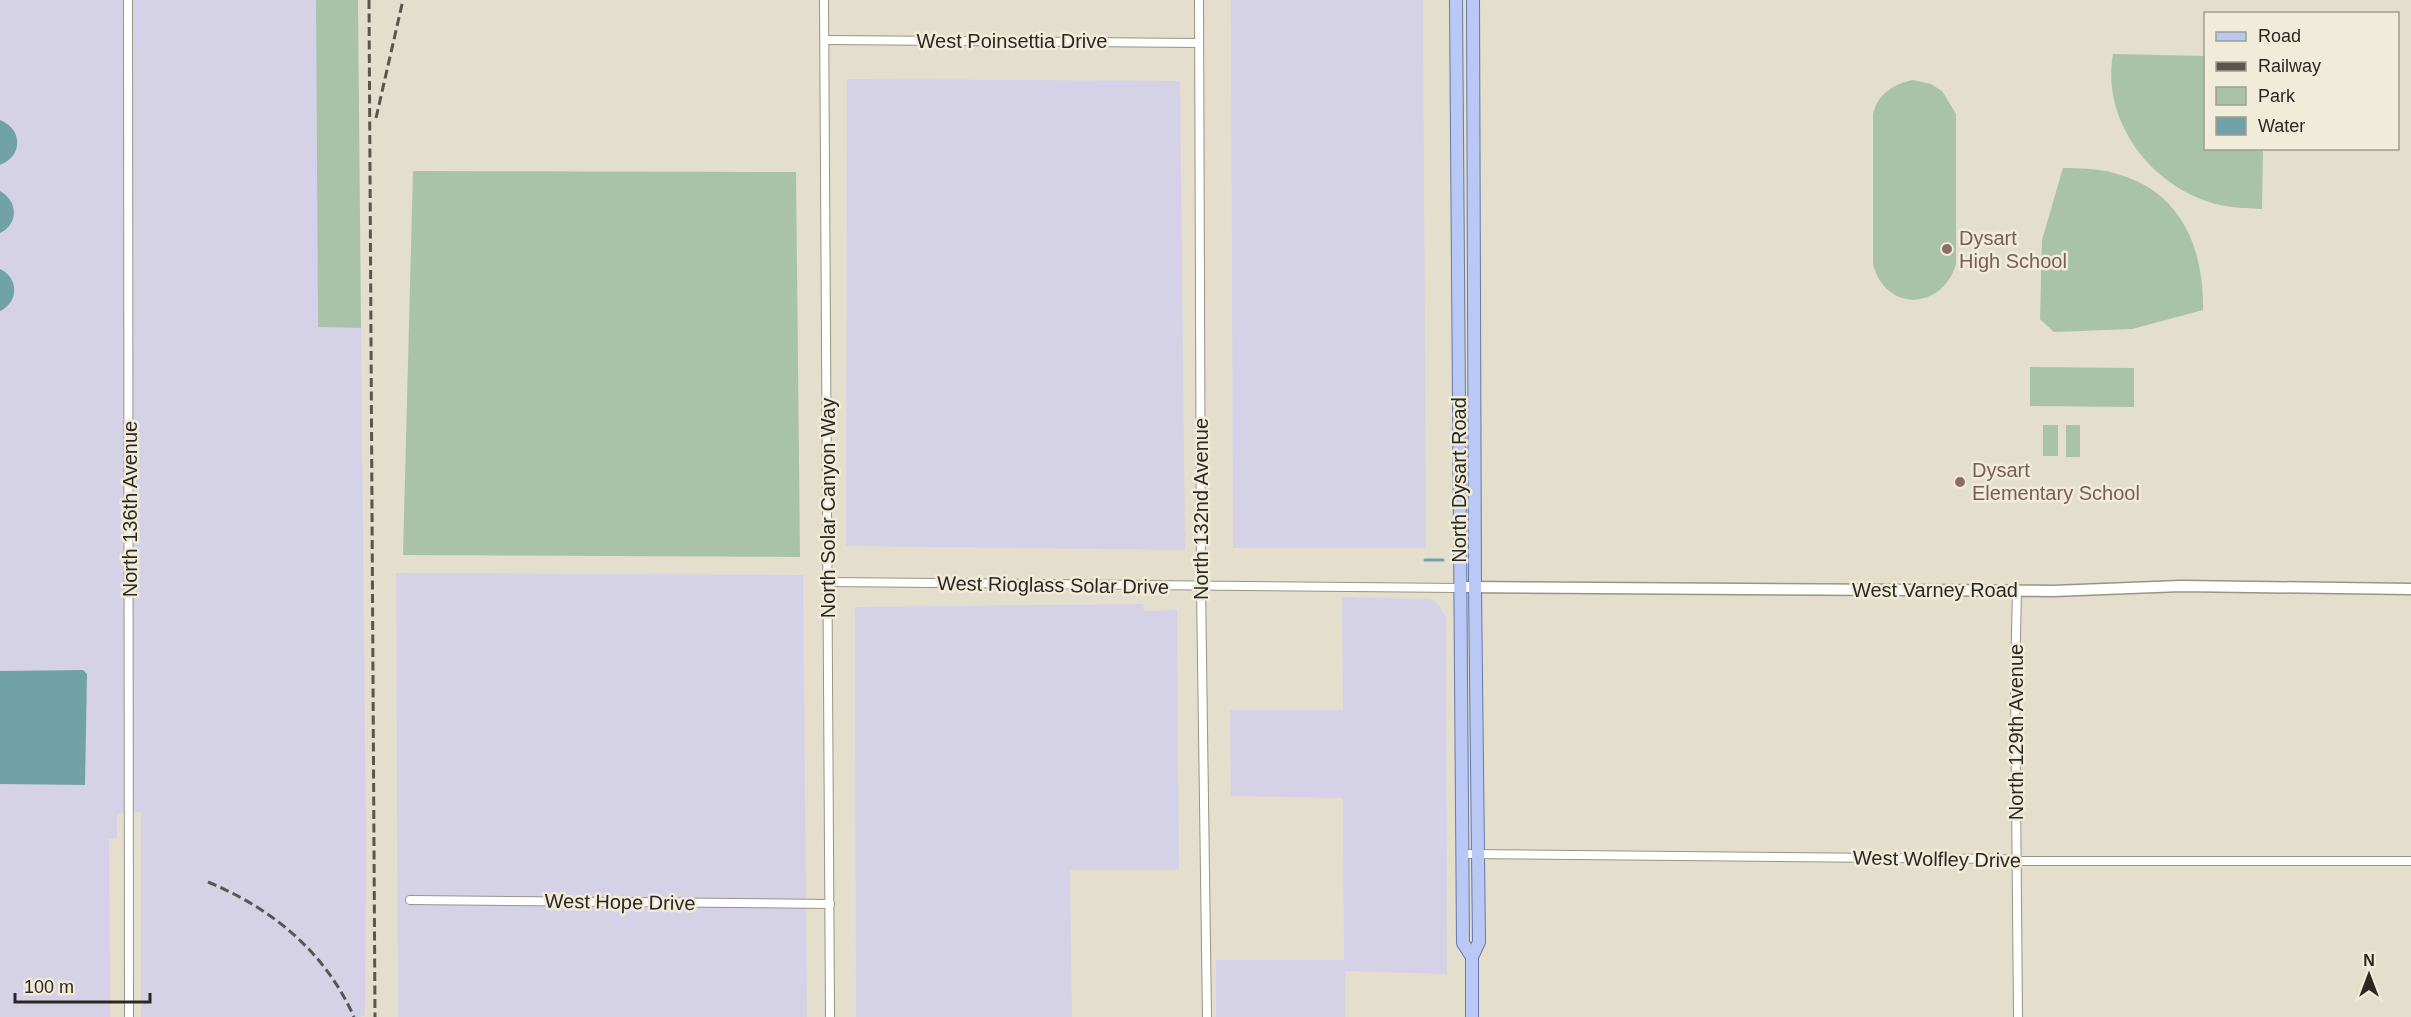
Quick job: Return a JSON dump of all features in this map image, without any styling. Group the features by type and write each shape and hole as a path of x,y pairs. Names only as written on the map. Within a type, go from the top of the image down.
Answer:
{"main road":[{"name":"North Dysart Road","path":"1456,0 1463,943 1472,957"},
{"name":"North Dysart Road","path":"1472,1017 1472,957 1479,942 1473,0"}],"street":[{"name":"North 136th Avenue","path":"128,0 129,1017"},
{"name":"North Solar Canyon Way","path":"824,0 830,1017"},
{"name":"North 132nd Avenue","path":"1199,0 1201,586 1207,1017"},
{"name":"West Poinsettia Drive","path":"825,40 1199,43"},
{"name":"West Rioglass Solar Drive","path":"828,582 1459,588"},
{"name":"West Varney Road","path":"1459,588 2017,591 2181,586 2411,589"},
{"name":"North 129th Avenue","path":"2017,591 2015,677 2018,1017"},
{"name":"West Wolfley Drive","path":"1462,854 2002,859 2016,861 2411,861"},
{"name":"West Hope Drive","path":"410,900 830,904"}],"shaded area":[{"path":"0,0 316,0 318,327 361,328 366,843 365,1015 360,1017 141,1017 141,812 126,811 117,815 117,838 109,839 110,1017 0,1017"},
{"path":"1231,0 1423,0 1426,548 1233,548"},
{"path":"847,79 1180,81 1185,550 846,546"},
{"path":"396,573 803,575 807,1017 398,1017"},
{"path":"1342,597 1431,599 1446,617 1447,974 1345,971 1345,1017 1216,1017 1216,960 1344,960 1343,798 1231,796 1230,710 1343,710"},
{"path":"1143,604 1144,611 1177,610 1179,870 1070,870 1072,1017 856,1017 855,607"}],"green space":[{"path":"316,0 358,0 361,328 318,327"},
{"path":"2113,54 2204,56 2204,150 2263,150 2262,209 2216,204 2171,183 2152,167 2136,148 2123,127 2115,104 2111,79"},
{"path":"1913,80 1931,84 1942,91 1956,114 1956,264 1949,279 1939,291 1914,300 1889,291 1879,280 1873,264 1873,114 1883,95 1899,84"},
{"path":"2063,168 2096,170 2125,176 2149,188 2169,204 2184,224 2195,249 2201,278 2203,310 2132,329 2054,332 2040,319 2042,240"},
{"path":"413,171 796,172 800,557 403,555"},
{"path":"2030,367 2134,368 2134,407 2030,406"},
{"path":"2043,425 2058,425 2058,456 2043,456"},
{"path":"2066,425 2080,425 2080,457 2066,457"}],"water":[{"path":"0,120 13,130 17,142 13,155 0,165"},
{"path":"0,191 10,201 14,212 11,224 0,233"},
{"path":"0,269 11,278 14,290 11,302 0,311"},
{"path":"83,670 87,674 85,785 0,784 0,671"}],"waterway":[{"path":"1425,560 1443,560"}],"railway":[{"path":"369,0 375,1017"},
{"path":"376,118 403,0"},
{"path":"208,882 254,905 294,935 328,972 354,1017"}],"place":[{"name":"Dysart High School","path":"1947,249"},
{"name":"Dysart Elementary School","path":"1960,482"}]}
